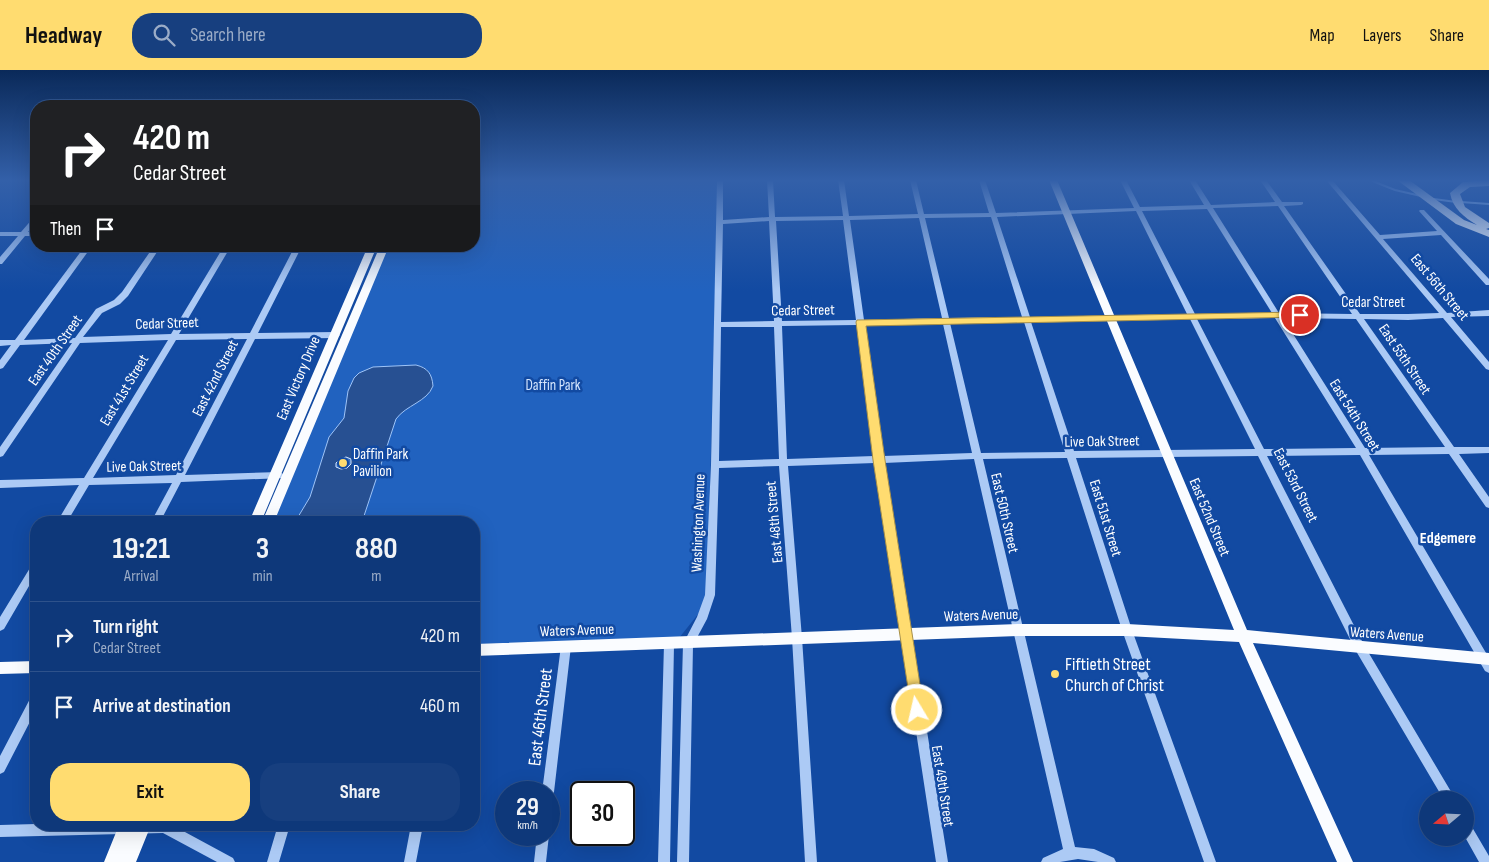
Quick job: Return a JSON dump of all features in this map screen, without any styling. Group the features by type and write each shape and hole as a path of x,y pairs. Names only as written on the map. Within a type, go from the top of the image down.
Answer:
{"highway":[{"path":"1452,217 1489,234"},
{"path":"1472,217 1489,228"}],"main road":[{"name":"East 52nd Street","path":"1069,217 1243,636 1345,862"},
{"name":"East Victory Drive","path":"258,516 371,252"},
{"name":"East Victory Drive","path":"271,516 382,252"},
{"path":"336,335 341,337 339,346 341,348"},
{"name":"Waters Avenue","path":"480,650 688,644 1018,630 1127,630 1243,636 1487,662"},
{"path":"0,668 30,667"},
{"path":"112,862 131,831"},
{"path":"128,862 133,831"}],"street":[{"name":"Washington Avenue","path":"683,862 688,644 702,619 710,595 715,465 719,217"},
{"path":"719,222 886,217"},
{"name":"East 50th Street","path":"922,217 1070,852"},
{"name":"East 51st Street","path":"995,217 1127,630 1210,862"},
{"name":"East 53rd Street","path":"1142,217 1360,648 1445,791"},
{"name":"East 54th Street","path":"1214,217 1362,450 1487,662"},
{"name":"East 55th Street","path":"1289,217 1360,316 1489,504"},
{"name":"East 56th Street","path":"1361,217 1489,367"},
{"path":"1428,217 1489,283"},
{"name":"East 49th Street","path":"846,218 879,460 942,862"},
{"name":"East 48th Street","path":"772,219 783,462 797,638 811,862"},
{"path":"0,262 30,225"},
{"path":"1378,237 1442,233"},
{"path":"0,234 30,234"},
{"path":"0,366 85,252"},
{"name":"East 40th Street","path":"0,454 77,340 99,311 117,302 125,294 154,252"},
{"name":"East 41st Street","path":"66,516 224,252"},
{"name":"East 42nd Street","path":"159,516 296,252"},
{"name":"Cedar Street","path":"717,325 1489,313"},
{"name":"Cedar Street","path":"0,342 253,335 336,335"},
{"name":"Live Oak Street","path":"715,465 977,456 1489,450"},
{"name":"Live Oak Street","path":"0,484 288,476"},
{"path":"0,626 30,576"},
{"path":"664,862 669,644"},
{"name":"East 46th Street","path":"549,781 566,646"},
{"path":"0,768 30,710"},
{"path":"0,831 30,830"},
{"path":"171,831 229,862"},
{"path":"273,862 282,831"},
{"path":"410,862 416,831"},
{"path":"1474,841 1486,862"},
{"path":"540,862 542,846"},
{"path":"1047,862 1057,856 1070,852 1087,853 1110,862"}],"green space":[{"name":"Daffin Park","path":"480,217 717,217 707,603 679,638 480,644 480,516 275,516 385,252 480,252"}],"shaded area":[{"path":"416,365 429,372 433,386 426,396 405,410 396,419 364,516 299,516 310,497 329,437 344,418 348,391 354,378 359,373 373,367"}],"building":[{"name":"Daffin Park Pavilion","path":"346,457 351,459 351,464 347,468 341,469 336,467 336,463 340,459"}],"place":[{"name":"Daffin Park Pavilion","path":"343,463"},
{"name":"Fiftieth Street Church of Christ","path":"1055,674"}],"district":[{"name":"Edgemere","path":"1448,537"}],"route":[{"path":"917,710 860,322 1300,315"}]}
